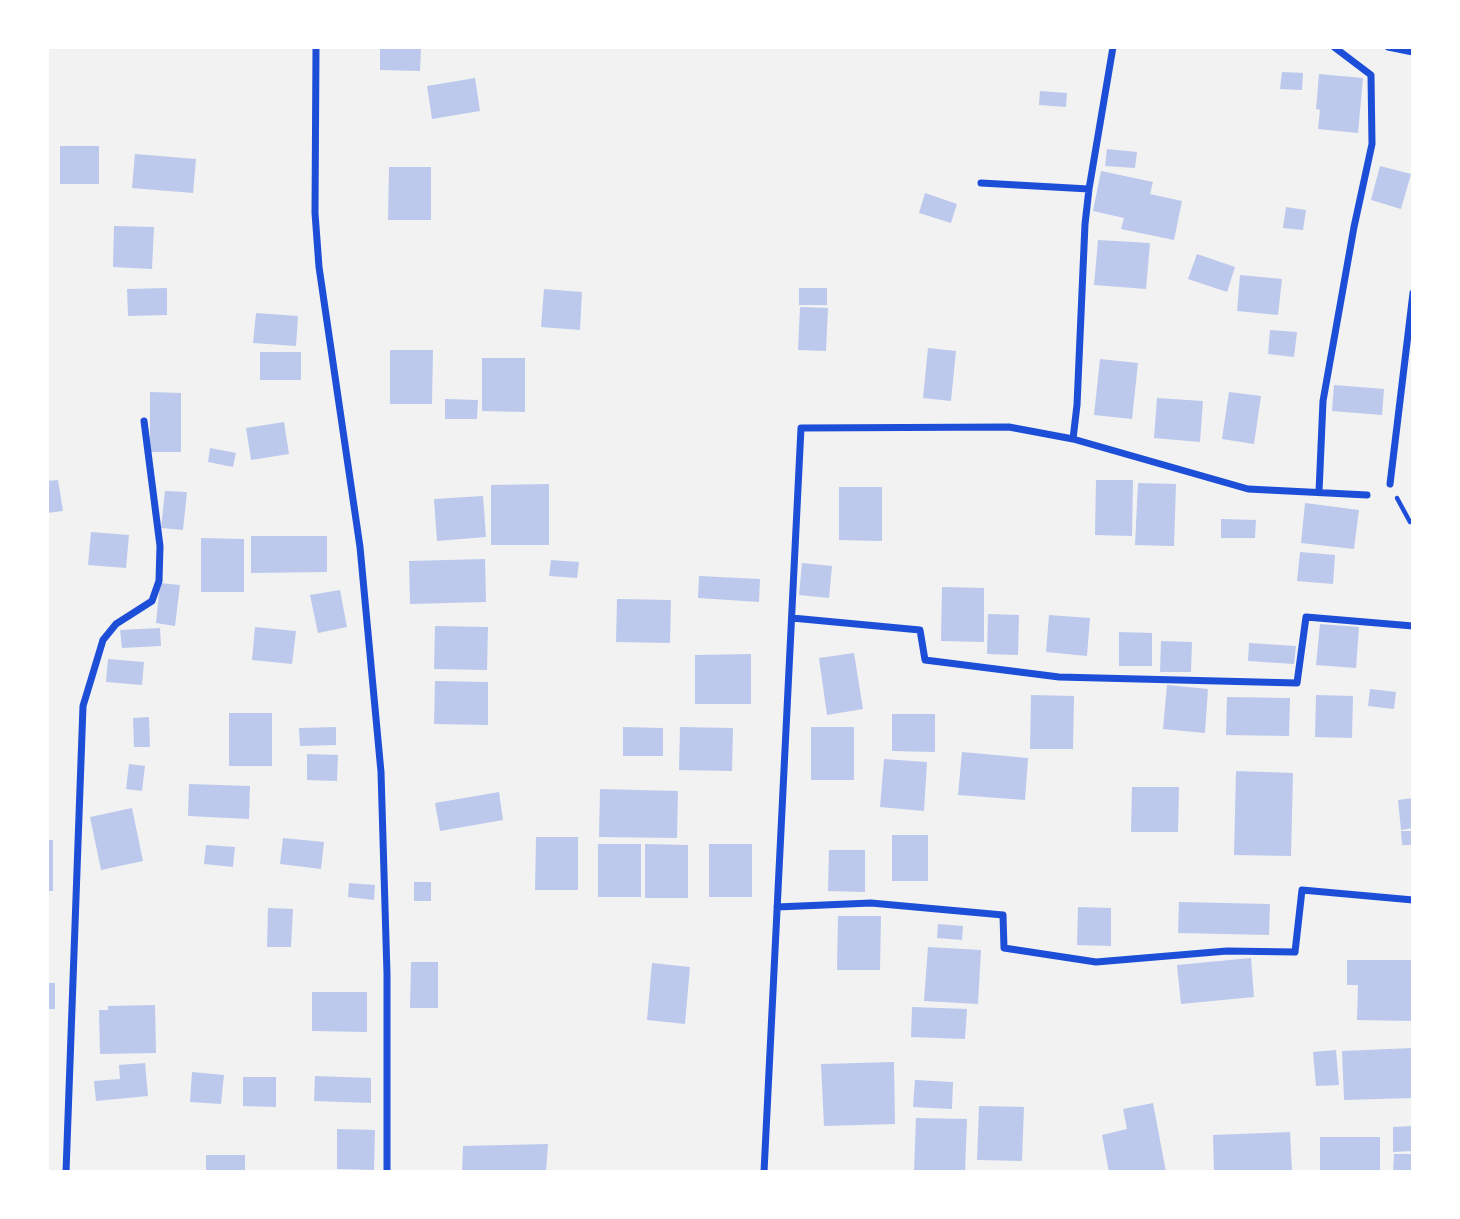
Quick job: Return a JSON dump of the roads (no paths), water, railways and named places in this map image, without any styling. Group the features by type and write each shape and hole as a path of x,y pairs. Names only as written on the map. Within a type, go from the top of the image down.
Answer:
{"street":[{"path":"316,47 315,213 319,267 360,547 381,772 387,974 387,1172"},
{"path":"1073,439 1085,224 1113,47"},
{"path":"1319,492 1323,401 1354,227 1372,144 1371,75 1334,47"},
{"path":"1388,47 1413,52"},
{"path":"981,183 1089,189"},
{"path":"1390,484 1413,293"},
{"path":"66,1172 83,706 103,640 116,624 152,601 159,581 160,546 144,421"},
{"path":"764,1172 801,428 1009,427 1073,439 1248,489 1367,495"},
{"path":"792,618 920,630 925,660 1059,677 1297,683 1306,617 1413,626"},
{"path":"777,907 871,903 1003,915 1004,948 1096,962 1227,951 1295,952 1302,890 1413,900"}]}
